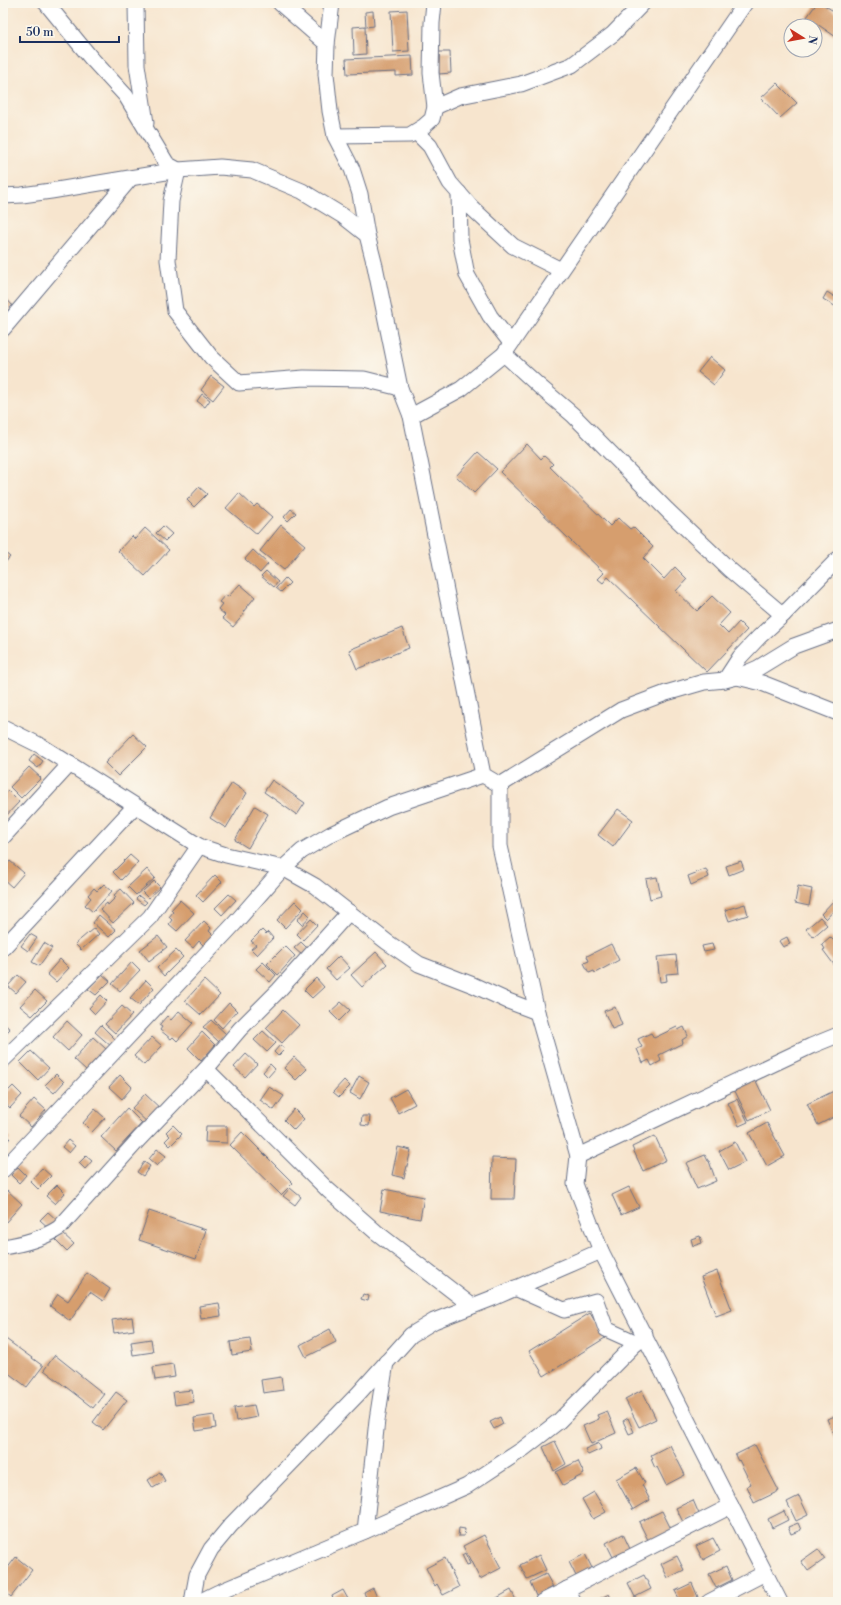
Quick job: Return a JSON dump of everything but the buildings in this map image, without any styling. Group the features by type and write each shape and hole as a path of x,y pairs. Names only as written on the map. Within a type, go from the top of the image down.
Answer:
{"street":[{"path":"46,3 91,58 126,96 167,164 178,170"},
{"path":"136,3 136,65 146,130"},
{"path":"280,3 326,44"},
{"path":"332,3 326,44 326,74 330,111 335,136 352,169 360,194 367,235 375,266 400,388 411,416 483,775 500,785"},
{"path":"335,136 410,135 432,119 435,107 432,74 432,23 434,3"},
{"path":"435,107 460,96 520,84 572,64 613,34 643,3"},
{"path":"411,416 461,389 508,348 745,3"},
{"path":"416,132 430,146 450,183 472,208 513,246 561,270"},
{"path":"3,196 22,195 130,179 178,170 220,167 252,170 302,191 343,216 367,235"},
{"path":"178,170 171,201 168,260 175,311 211,357 239,383 304,378 364,378 400,388"},
{"path":"3,329 130,179"},
{"path":"459,194 460,239 467,275 508,348 539,386 573,415 667,510 730,570 784,615"},
{"path":"731,679 740,657 759,637 784,615 838,559"},
{"path":"731,679 758,668 794,646 837,631"},
{"path":"500,785 621,710 666,692 704,682 731,679 762,684 838,713"},
{"path":"4,729 41,746 199,846 226,855 283,868 315,886 387,942 419,964 537,1012"},
{"path":"3,837 70,764"},
{"path":"3,1170 235,923 283,868 302,851 331,834 388,807 483,775"},
{"path":"500,785 500,846 537,1012 578,1156 575,1184 601,1251 641,1339 731,1506 780,1602"},
{"path":"3,948 135,806"},
{"path":"3,1060 150,917 199,846"},
{"path":"3,1247 48,1235 58,1228 349,912"},
{"path":"578,1156 811,1046 838,1035"},
{"path":"206,1069 328,1190 376,1232 472,1306"},
{"path":"192,1602 197,1575 211,1549 231,1525 358,1394 411,1335 434,1321 601,1251"},
{"path":"515,1288 564,1310 596,1301 606,1329 641,1339"},
{"path":"199,1602 216,1593 365,1531 467,1486 523,1449 559,1421 641,1339"},
{"path":"365,1531 377,1420 386,1362"},
{"path":"542,1602 571,1596 731,1506"},
{"path":"709,1602 765,1573"}]}
